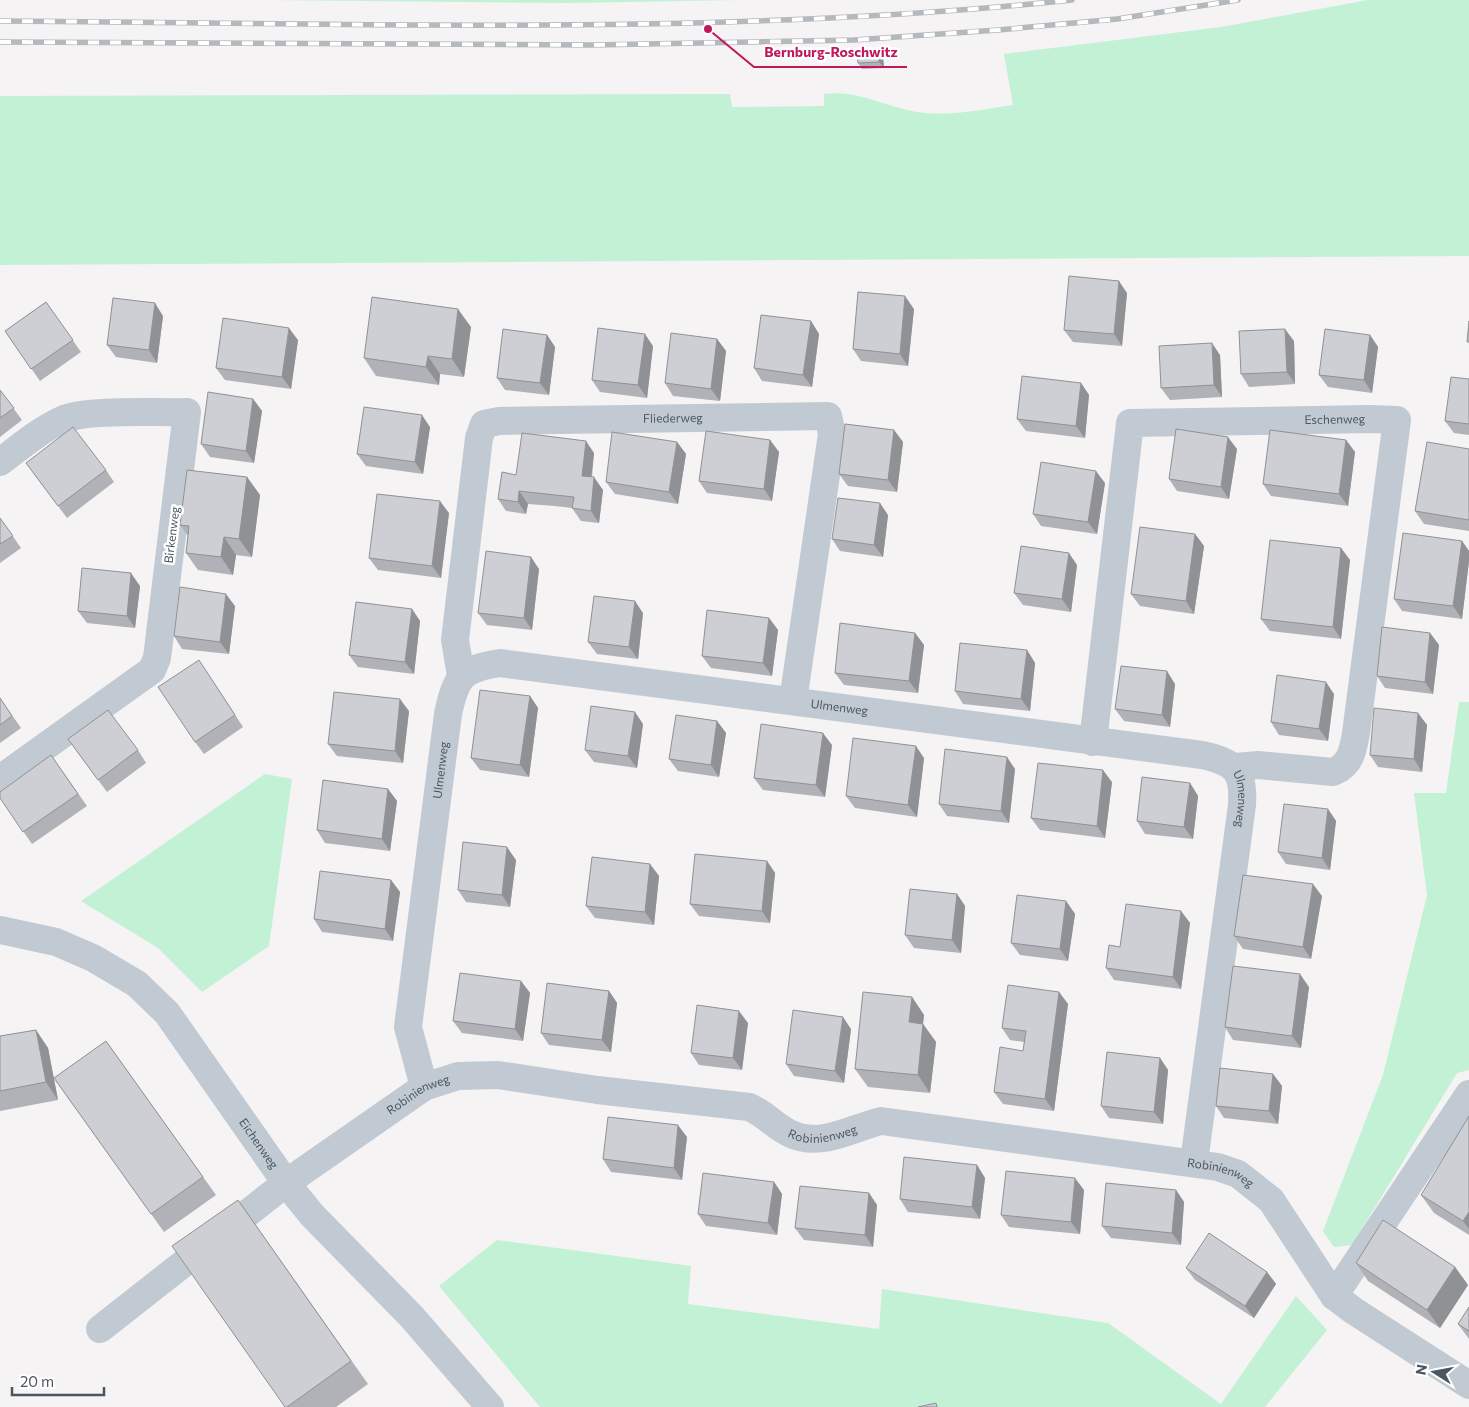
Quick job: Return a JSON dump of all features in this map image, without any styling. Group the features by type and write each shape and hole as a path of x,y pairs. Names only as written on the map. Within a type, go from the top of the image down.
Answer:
{"street":[{"name":"Birkenweg","path":"0,462 39,434 65,419 95,414 187,412 157,658 152,670 0,779"},
{"name":"Fliederweg","path":"461,676 455,640 478,438 484,424 499,421 828,416 832,434 793,700"},
{"name":"Eschenweg","path":"1093,742 1130,423 1322,419 1397,420 1356,733 1348,762 1342,768 1333,772 1258,765 1235,768"},
{"name":"Ulmenweg","path":"424,1087 408,1027 448,714 452,693 461,676 480,667 500,664 793,700 1093,742 1202,755 1222,759 1235,768 1243,786 1242,805 1194,1162"},
{"name":"Eichenweg","path":"0,930 56,942 93,958 136,984 167,1013 286,1183 312,1215 411,1316 490,1407"},
{"name":"Robinienweg","path":"100,1329 286,1183 424,1087 458,1076 498,1075 597,1090 749,1107 763,1112 790,1134 808,1140 842,1135 859,1127 881,1122 1194,1162 1238,1174 1271,1200 1334,1296 1354,1311 1469,1385"},
{"path":"1334,1296 1469,1094"}],"green space":[{"path":"267,0 739,0 569,3"},
{"path":"1368,0 1469,0 1469,256 0,265 0,96 730,94 732,107 824,106 824,94 837,93 850,94 912,111 936,114 958,113 1013,105 1004,54 1221,27"},
{"path":"1459,702 1469,702 1469,1070 1457,1073 1352,1245 1334,1247 1323,1231 1383,1075 1427,895 1414,793 1446,793"},
{"path":"265,774 292,779 269,946 202,992 158,948 81,901"},
{"path":"497,1240 691,1266 688,1304 879,1329 882,1289 1108,1323 1221,1404 1296,1296 1327,1330 1265,1407 540,1407 439,1286"}],"building":[{"path":"879,50 879,62 858,63 857,51"},
{"path":"1069,276 1119,281 1114,334 1064,330"},
{"path":"858,292 905,296 900,354 853,349"},
{"path":"372,297 458,309 452,359 428,356 426,367 364,358"},
{"path":"113,298 155,303 149,350 107,345"},
{"path":"46,302 73,340 31,369 5,331"},
{"path":"761,315 811,321 803,375 754,368"},
{"path":"223,318 289,328 282,377 216,368"},
{"path":"1469,321 1469,342 1467,342"},
{"path":"598,328 645,334 638,385 592,380"},
{"path":"503,329 547,335 540,383 497,378"},
{"path":"1285,329 1287,372 1241,374 1239,331"},
{"path":"1325,329 1370,335 1364,380 1319,375"},
{"path":"671,333 717,339 711,389 665,383"},
{"path":"1212,343 1214,385 1161,388 1159,346"},
{"path":"1022,376 1081,383 1076,426 1017,419"},
{"path":"1451,377 1469,379 1469,424 1445,421"},
{"path":"0,390 14,408 0,418"},
{"path":"208,392 253,399 246,451 201,444"},
{"path":"364,407 422,415 415,462 357,454"},
{"path":"845,424 894,430 888,480 839,474"},
{"path":"73,427 106,470 58,506 26,463"},
{"path":"1176,429 1228,437 1221,487 1169,479"},
{"path":"1270,430 1346,440 1339,494 1263,484"},
{"path":"706,431 770,440 764,489 699,481"},
{"path":"612,432 677,442 669,492 606,482"},
{"path":"522,433 586,441 582,476 594,477 591,511 572,508 574,497 519,491 518,502 498,499 502,472 516,475"},
{"path":"1427,442 1469,449 1469,520 1415,511"},
{"path":"1041,462 1096,471 1088,522 1033,514"},
{"path":"187,470 247,477 239,539 224,537 221,557 186,553 189,526 180,525"},
{"path":"377,494 440,501 432,566 369,558"},
{"path":"838,498 880,503 874,545 832,539"},
{"path":"0,518 13,536 0,544"},
{"path":"1140,527 1195,534 1186,601 1131,594"},
{"path":"1403,533 1462,541 1453,606 1394,599"},
{"path":"1270,540 1341,548 1333,627 1261,619"},
{"path":"1021,546 1069,553 1062,599 1014,593"},
{"path":"486,551 531,557 524,618 478,613"},
{"path":"82,568 131,573 127,616 78,611"},
{"path":"180,587 226,594 220,642 174,636"},
{"path":"594,596 635,601 629,647 588,642"},
{"path":"356,602 412,609 405,662 349,655"},
{"path":"707,610 769,618 763,663 702,656"},
{"path":"840,623 915,633 909,681 835,673"},
{"path":"1382,627 1430,633 1425,682 1377,676"},
{"path":"960,643 1027,650 1021,699 955,691"},
{"path":"199,660 235,715 195,742 158,687"},
{"path":"1121,666 1167,671 1162,715 1115,709"},
{"path":"1277,675 1326,682 1319,729 1271,722"},
{"path":"480,690 530,696 520,765 471,758"},
{"path":"334,692 400,699 395,751 328,744"},
{"path":"0,698 12,716 0,725"},
{"path":"591,706 635,712 628,756 585,750"},
{"path":"1374,708 1418,713 1414,759 1370,755"},
{"path":"108,710 138,750 98,780 68,739"},
{"path":"676,715 717,721 711,765 669,759"},
{"path":"761,724 823,733 816,785 754,778"},
{"path":"853,738 916,746 908,805 846,796"},
{"path":"945,749 1007,757 1001,811 939,804"},
{"path":"51,755 78,794 23,832 0,798 0,792"},
{"path":"1038,763 1103,770 1097,826 1031,818"},
{"path":"1142,777 1190,783 1184,827 1137,821"},
{"path":"323,780 388,789 382,839 317,830"},
{"path":"1284,804 1328,809 1322,858 1278,852"},
{"path":"463,842 507,847 502,895 458,890"},
{"path":"695,854 767,861 762,911 690,904"},
{"path":"592,857 650,864 645,912 586,906"},
{"path":"320,871 391,880 385,929 314,919"},
{"path":"1243,875 1313,884 1303,947 1234,936"},
{"path":"910,889 957,894 952,940 905,935"},
{"path":"1017,895 1066,901 1060,949 1011,943"},
{"path":"1126,904 1181,911 1173,977 1106,968 1109,945 1120,947"},
{"path":"1233,966 1300,974 1292,1036 1225,1027"},
{"path":"460,973 521,981 515,1029 453,1021"},
{"path":"547,983 609,991 602,1040 541,1033"},
{"path":"1008,985 1059,992 1045,1099 994,1092 1000,1047 1023,1051 1026,1031 1002,1028"},
{"path":"863,992 912,997 909,1022 923,1024 918,1075 855,1069"},
{"path":"697,1005 739,1011 733,1058 691,1053"},
{"path":"793,1010 843,1017 835,1071 786,1064"},
{"path":"36,1030 46,1082 0,1091 0,1036"},
{"path":"106,1041 203,1177 151,1214 54,1078"},
{"path":"1107,1052 1160,1058 1154,1112 1101,1106"},
{"path":"1220,1068 1273,1074 1269,1111 1216,1106"},
{"path":"1469,1116 1469,1212 1463,1221 1421,1195"},
{"path":"608,1117 678,1125 674,1168 603,1159"},
{"path":"904,1157 977,1165 972,1207 900,1199"},
{"path":"1006,1171 1075,1178 1071,1222 1001,1215"},
{"path":"703,1173 774,1182 768,1223 698,1214"},
{"path":"1106,1183 1176,1190 1172,1233 1102,1226"},
{"path":"800,1186 869,1193 865,1235 795,1228"},
{"path":"238,1200 351,1361 287,1407 285,1407 172,1246"},
{"path":"1383,1220 1455,1267 1427,1310 1356,1263"},
{"path":"1209,1233 1267,1272 1245,1306 1186,1268"},
{"path":"1469,1307 1469,1331 1458,1324"},
{"path":"936,1403 937,1407 918,1407"}],"railway":[{"path":"0,21 402,25 670,23 805,19 938,12 1072,0"},
{"path":"0,42 592,45 854,40 1117,19 1238,0"}],"place":[{"name":"Bernburg-Roschwitz","path":"708,29"}]}
